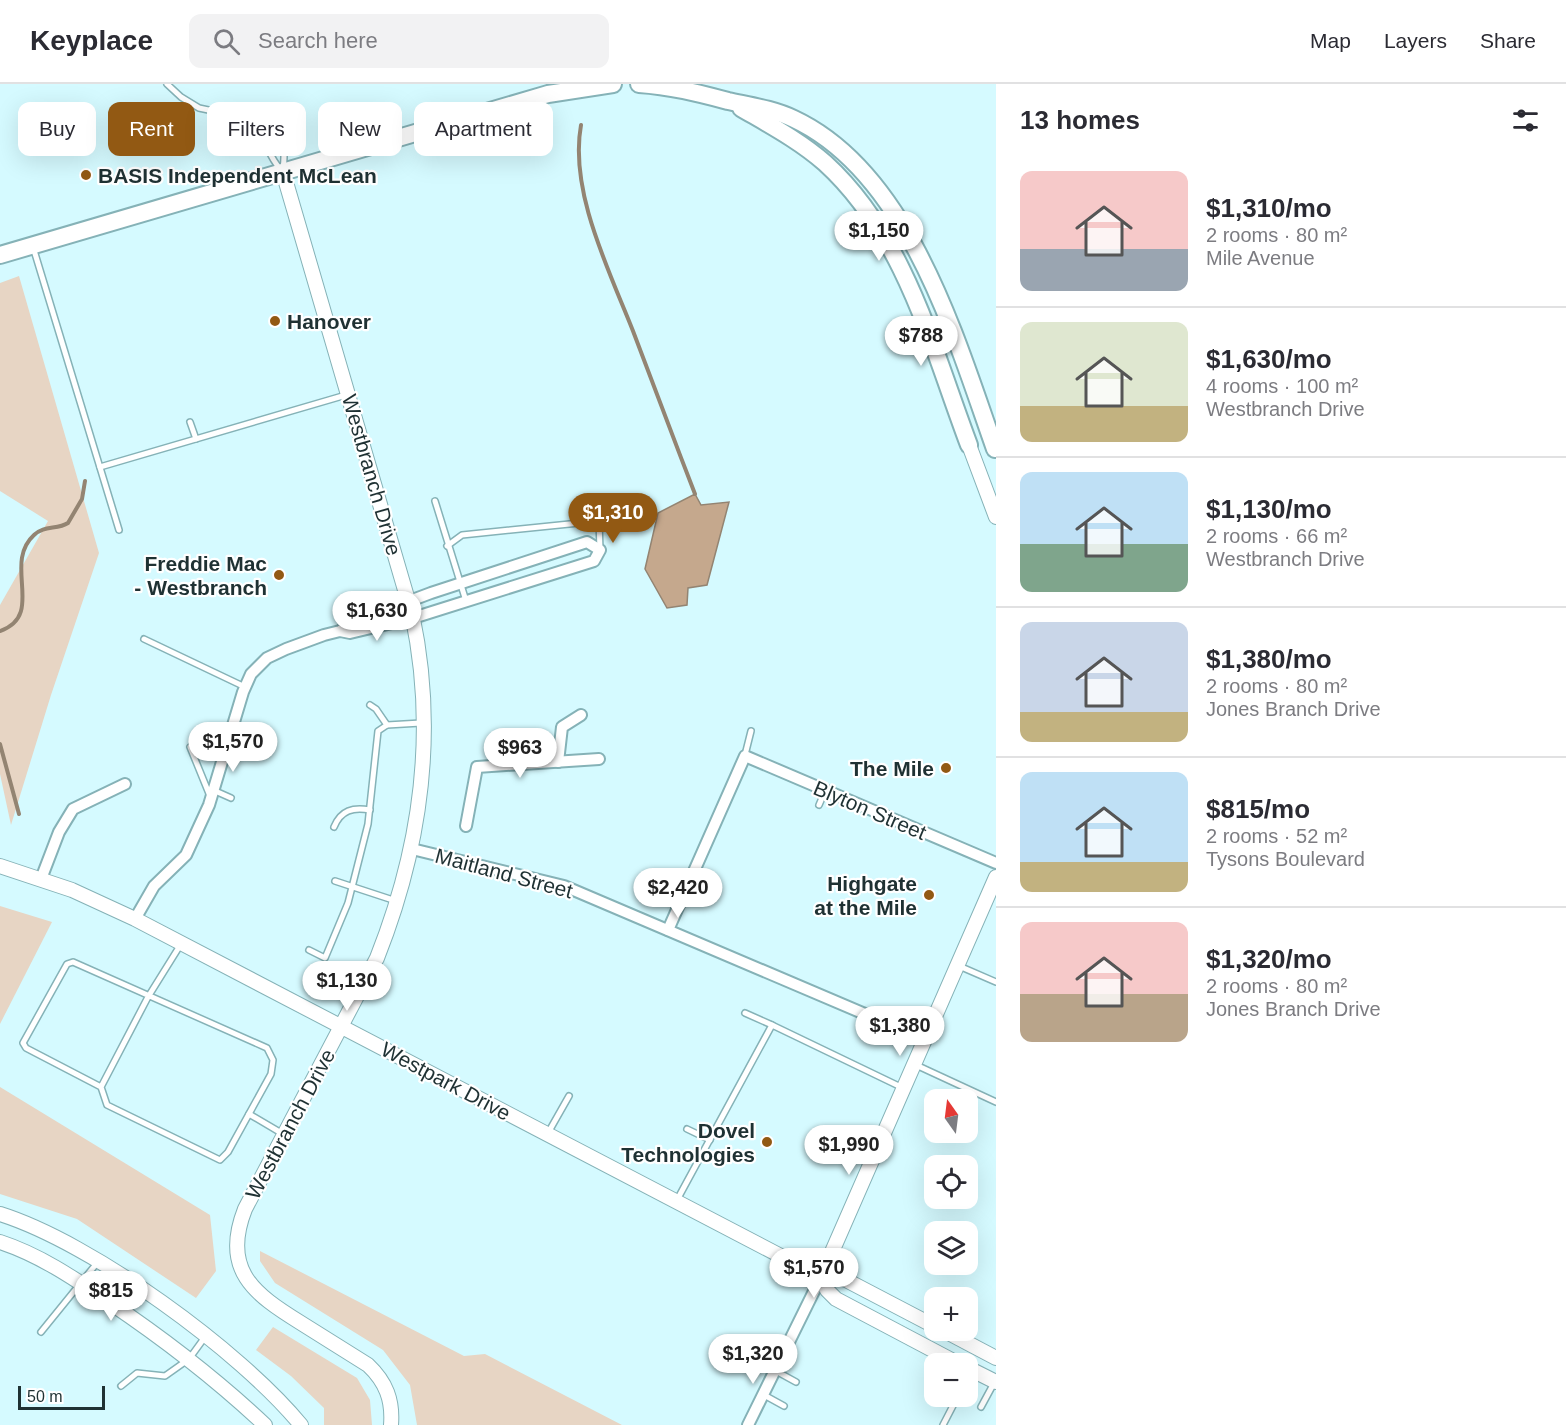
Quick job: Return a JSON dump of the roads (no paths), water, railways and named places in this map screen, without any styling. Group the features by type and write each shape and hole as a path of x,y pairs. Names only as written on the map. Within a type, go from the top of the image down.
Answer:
{"main road":[{"path":"0,255 548,94 613,84"},
{"path":"639,84 682,89 776,111 811,128 846,156 902,223 933,283 992,427 996,450 969,445"},
{"path":"727,100 782,132 820,159 858,198 882,232 905,277 969,445"},
{"path":"969,445 992,427"}],"street":[{"name":"Westbranch Drive","path":"283,172 413,618 423,684 425,723 420,804 412,849 398,901 377,958 245,1209 238,1234 239,1262 251,1287 269,1303 368,1365 377,1374 390,1398 391,1425"},
{"path":"969,445 996,517"},
{"path":"135,919 154,886 186,855 212,793 245,687 258,665 272,655 324,634 340,631 350,633 413,618 594,561 600,550 587,542 351,623 340,631"},
{"path":"558,762 562,727 581,714"},
{"path":"668,930 745,756"},
{"name":"Blyton Street","path":"745,756 996,863"},
{"path":"466,826 477,767 599,759"},
{"path":"41,879 58,832 73,809 125,784"},
{"name":"Maitland Street","path":"412,849 553,882 926,1040"},
{"name":"Westpark Drive","path":"0,866 41,879 135,919 821,1277 840,1278 924,1321"},
{"path":"748,1425 821,1277 996,877"},
{"path":"0,1214 47,1234 98,1262 148,1294 242,1367 301,1425"},
{"path":"0,1242 54,1267 82,1284 189,1359 228,1390 265,1425"},
{"name":"Westpark Drive","path":"821,1277 827,1290 836,1299 935,1353"},
{"path":"966,1341 995,1355"},
{"name":"Westpark Drive","path":"978,1375 995,1382"}],"lane":[{"path":"167,84 181,98 207,110"},
{"path":"270,156 283,172"},
{"path":"283,172 284,156"},
{"path":"882,232 902,223"},
{"path":"882,232 902,223"},
{"path":"33,246 119,530"},
{"path":"100,467 348,394"},
{"path":"190,422 196,439"},
{"path":"435,501 447,546 466,601"},
{"path":"447,546 462,535 599,520 600,550"},
{"path":"144,639 245,687"},
{"path":"369,705 376,709 387,725"},
{"path":"309,950 325,958 354,886 370,810 378,731 387,725 425,723"},
{"path":"745,756 751,731"},
{"path":"231,733 207,738 190,747 212,793 231,798"},
{"path":"819,805 825,791"},
{"path":"334,827 338,818 349,810 370,810"},
{"path":"335,880 398,901"},
{"path":"101,1087 148,997 182,943"},
{"path":"73,962 267,1048 273,1060 271,1074 228,1152 220,1160 107,1105 101,1087 26,1048 23,1043 67,964 73,962"},
{"path":"959,966 996,981"},
{"path":"745,1013 904,1088"},
{"path":"676,1201 772,1025"},
{"path":"914,1064 996,1102"},
{"path":"547,1134 569,1095"},
{"path":"249,1114 284,1135"},
{"path":"687,1129 710,1140"},
{"path":"42,1332 98,1262"},
{"path":"121,1386 137,1373 165,1376 189,1359 205,1337"},
{"path":"776,1371 796,1382"},
{"path":"981,1407 995,1382"},
{"path":"764,1395 784,1406"},
{"path":"943,1425 952,1407"}],"waterway":[{"path":"581,125 579,150 581,176 594,230 695,494"},
{"path":"0,631 13,623 20,613 23,601 21,574 25,547 38,532 68,523 82,499 85,481"},
{"path":"0,744 19,814"}],"place":[{"name":"BASIS Independent McLean","path":"86,175"},
{"name":"Hanover","path":"275,321"},
{"name":"Freddie Mac - Westbranch","path":"279,575"},
{"name":"The Mile","path":"946,768"},
{"name":"Highgate at the Mile","path":"929,895"},
{"name":"Dovel Technologies","path":"767,1142"}]}
